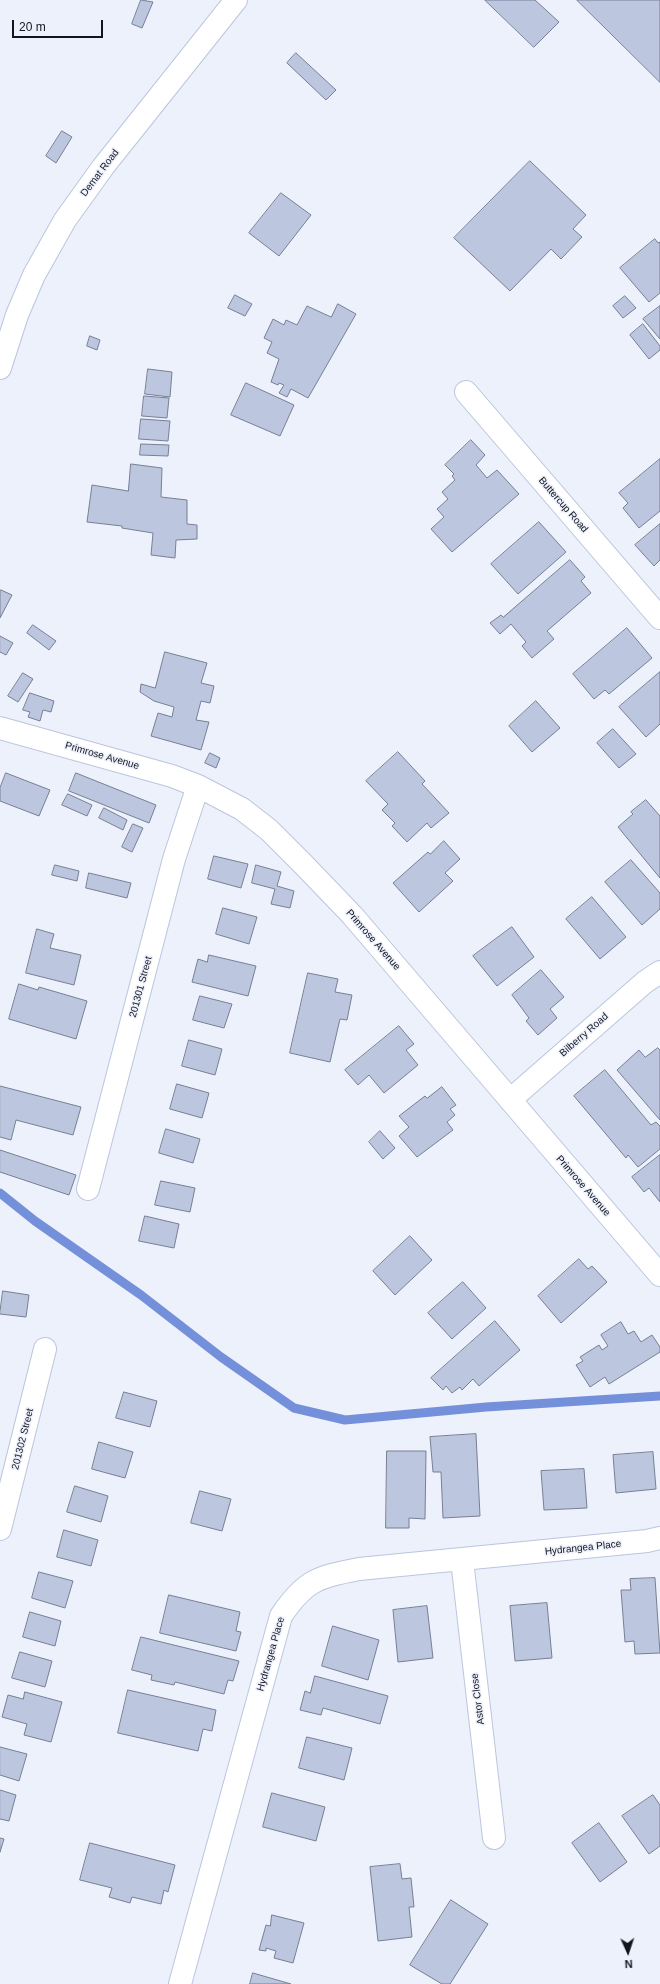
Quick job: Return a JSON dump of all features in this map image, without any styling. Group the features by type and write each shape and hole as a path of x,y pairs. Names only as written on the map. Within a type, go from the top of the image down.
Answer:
{"street":[{"name":"Demat Road","path":"0,368 17,315 34,275 65,220 103,167 236,0"},
{"name":"Buttercup Road","path":"466,392 660,618"},
{"name":"Primrose Avenue","path":"0,728 172,776 198,786 242,809 269,830 352,915 660,1275"},
{"name":"201301 Street","path":"88,1189 174,859 198,786"},
{"name":"Bilberry Road","path":"510,1100 645,982 660,972"},
{"name":"201302 Street","path":"0,1529 45,1349"},
{"name":"Hydrangea Place","path":"180,1984 281,1616 303,1588 327,1576 359,1569 647,1541 660,1538"},
{"name":"Astor Close","path":"462,1560 494,1838"}],"building":[{"path":"141,0 153,2 142,28 132,24"},
{"path":"485,0 535,0 559,22 534,47"},
{"path":"577,0 660,0 660,82"},
{"path":"296,53 336,90 326,100 287,63"},
{"path":"62,131 72,137 56,163 46,156"},
{"path":"530,161 586,215 573,229 582,237 561,259 551,249 510,291 454,238"},
{"path":"281,193 311,215 279,256 249,233"},
{"path":"655,239 658,243 660,242 660,293 649,302 620,268"},
{"path":"235,295 252,304 245,316 228,308"},
{"path":"625,296 636,308 623,318 613,306"},
{"path":"338,304 356,314 308,398 291,389 287,397 279,393 284,385 279,383 278,385 271,382 279,359 267,353 272,342 264,338 273,319 284,325 286,320 297,325 307,306 331,317"},
{"path":"660,306 660,339 643,319"},
{"path":"643,324 660,346 660,350 649,359 630,335"},
{"path":"90,336 100,340 97,350 87,346"},
{"path":"148,369 172,372 170,397 145,394"},
{"path":"246,383 294,405 280,436 231,415"},
{"path":"144,396 169,398 167,418 142,416"},
{"path":"141,419 170,421 168,441 139,439"},
{"path":"471,440 485,455 476,465 487,478 497,470 519,494 452,552 431,529 444,517 437,509 448,499 442,492 455,480 452,476 454,474 445,465"},
{"path":"141,444 169,445 168,456 140,455"},
{"path":"660,459 660,511 639,528 623,508 628,503 619,493"},
{"path":"131,464 162,468 161,497 187,500 187,524 197,525 197,539 176,540 175,558 151,555 153,533 122,528 122,526 87,522 92,485 128,491"},
{"path":"539,522 566,552 518,594 491,564"},
{"path":"660,524 660,560 654,566 635,545"},
{"path":"570,560 585,577 581,581 591,593 547,631 554,639 532,658 522,646 526,642 511,624 500,634 490,623 501,615 503,617"},
{"path":"1,590 12,595 0,618 0,592"},
{"path":"33,625 56,641 49,650 27,633"},
{"path":"627,628 652,658 609,694 605,690 594,699 573,674"},
{"path":"0,636 13,643 6,655 0,652"},
{"path":"165,652 207,663 201,683 214,686 210,703 201,701 196,720 209,722 201,750 151,736 158,713 172,717 174,707 154,701 140,692 141,684 155,688"},
{"path":"660,672 660,724 646,737 619,707"},
{"path":"23,673 33,679 18,702 8,696"},
{"path":"30,693 54,701 51,712 43,710 40,721 28,717 30,712 23,710"},
{"path":"536,701 560,728 532,752 509,726"},
{"path":"613,729 636,754 619,768 597,743"},
{"path":"398,752 425,781 422,784 449,813 431,828 427,823 407,842 392,826 395,823 382,810 388,804 366,781"},
{"path":"210,753 220,758 216,768 205,763"},
{"path":"6,773 50,790 39,816 0,801 0,788"},
{"path":"76,773 156,805 149,823 69,791"},
{"path":"68,794 92,805 87,816 62,805"},
{"path":"646,800 660,816 660,878 618,827 633,814 631,812"},
{"path":"104,808 127,820 123,830 99,818"},
{"path":"133,824 143,828 132,852 122,847"},
{"path":"444,841 460,859 445,873 453,881 419,912 393,883 428,852 430,854"},
{"path":"214,856 248,864 241,888 208,879"},
{"path":"631,860 660,893 660,909 642,925 605,882"},
{"path":"55,865 79,871 77,881 52,875"},
{"path":"256,865 281,872 277,886 294,891 290,908 271,904 275,889 252,883"},
{"path":"89,873 131,883 127,898 86,888"},
{"path":"592,897 626,937 600,959 566,919"},
{"path":"223,908 257,917 249,944 216,934"},
{"path":"512,927 534,957 497,986 473,956"},
{"path":"37,929 54,934 50,948 81,955 74,985 26,973"},
{"path":"209,955 256,966 248,996 192,982 198,959 207,962"},
{"path":"541,970 564,997 550,1009 557,1018 538,1035 526,1021 529,1018 512,995"},
{"path":"308,973 338,979 335,992 352,995 347,1020 340,1019 330,1062 290,1053"},
{"path":"19,984 38,990 39,987 87,1001 76,1039 9,1019"},
{"path":"200,996 232,1004 224,1028 193,1020"},
{"path":"399,1026 414,1044 406,1050 418,1065 384,1093 369,1075 358,1085 345,1070"},
{"path":"189,1040 222,1049 215,1075 182,1066"},
{"path":"658,1048 660,1050 660,1120 617,1070 639,1050 645,1057"},
{"path":"605,1070 651,1125 656,1122 660,1126 660,1149 638,1167 628,1155 626,1158 574,1096"},
{"path":"177,1084 209,1093 202,1118 170,1109"},
{"path":"0,1086 81,1107 73,1135 16,1120 11,1140 0,1137"},
{"path":"442,1087 456,1105 450,1109 455,1115 447,1122 453,1130 417,1157 399,1136 409,1127 399,1116 425,1096 427,1098"},
{"path":"166,1129 200,1139 193,1163 159,1153"},
{"path":"380,1131 395,1148 383,1159 369,1142"},
{"path":"0,1150 76,1175 69,1195 0,1172"},
{"path":"660,1155 660,1202 649,1188 644,1192 632,1177"},
{"path":"161,1181 195,1188 190,1212 155,1205"},
{"path":"145,1216 179,1224 174,1248 139,1241"},
{"path":"410,1236 432,1260 395,1295 373,1271"},
{"path":"579,1259 588,1269 592,1266 607,1282 561,1323 538,1296"},
{"path":"463,1282 486,1308 452,1339 428,1313"},
{"path":"3,1291 29,1295 26,1317 0,1314"},
{"path":"495,1321 520,1350 479,1386 473,1379 462,1390 460,1387 452,1393 446,1386 443,1390 431,1378"},
{"path":"621,1322 628,1334 634,1331 641,1342 652,1335 660,1347 660,1352 609,1384 605,1377 590,1387 576,1365 583,1361 580,1357 599,1345 602,1350 608,1346 601,1335"},
{"path":"124,1392 157,1401 150,1427 116,1418"},
{"path":"476,1434 480,1516 443,1518 441,1472 433,1472 430,1437"},
{"path":"99,1442 133,1452 125,1478 92,1469"},
{"path":"387,1451 426,1451 425,1519 409,1518 409,1528 386,1528"},
{"path":"653,1452 656,1489 616,1493 613,1455"},
{"path":"584,1469 587,1508 544,1510 541,1471"},
{"path":"75,1486 108,1496 101,1522 67,1512"},
{"path":"200,1491 231,1499 222,1531 191,1523"},
{"path":"64,1530 98,1540 91,1566 57,1557"},
{"path":"39,1572 73,1581 65,1608 32,1598"},
{"path":"655,1578 660,1653 635,1654 634,1641 625,1642 621,1590 631,1590 630,1579"},
{"path":"169,1595 240,1612 236,1631 241,1632 236,1651 160,1633"},
{"path":"547,1603 552,1658 515,1661 510,1606"},
{"path":"427,1606 433,1658 398,1662 393,1610"},
{"path":"30,1612 61,1621 55,1646 23,1637"},
{"path":"333,1626 379,1640 368,1680 322,1666"},
{"path":"141,1637 239,1661 233,1681 228,1680 224,1694 175,1682 174,1685 151,1680 152,1675 132,1670"},
{"path":"20,1652 52,1661 45,1687 12,1678"},
{"path":"315,1676 388,1696 380,1724 323,1708 321,1715 300,1710 305,1691 310,1693"},
{"path":"128,1690 216,1710 212,1731 203,1729 198,1751 118,1733"},
{"path":"25,1692 62,1702 51,1742 24,1735 27,1724 2,1717 8,1695 23,1699"},
{"path":"307,1737 352,1748 344,1780 299,1768"},
{"path":"0,1747 27,1754 19,1781 0,1775"},
{"path":"0,1790 16,1795 9,1821 0,1819"},
{"path":"272,1793 325,1807 316,1841 263,1827"},
{"path":"653,1795 660,1805 660,1846 649,1854 622,1816"},
{"path":"599,1823 627,1862 600,1882 572,1843"},
{"path":"0,1838 4,1839 0,1852"},
{"path":"90,1843 175,1865 168,1892 164,1890 161,1904 132,1897 130,1903 109,1897 112,1888 80,1880"},
{"path":"400,1864 402,1879 411,1878 414,1907 409,1907 412,1937 378,1941 370,1867"},
{"path":"451,1900 488,1924 450,1984 442,1984 410,1965"},
{"path":"272,1915 304,1923 293,1963 274,1958 276,1951 266,1948 266,1951 259,1950 266,1925 270,1926"},
{"path":"253,1973 291,1984 250,1984"}],"waterway":[{"path":"0,1193 35,1221 141,1295 221,1357 294,1408 345,1420 486,1407 660,1396"}]}
